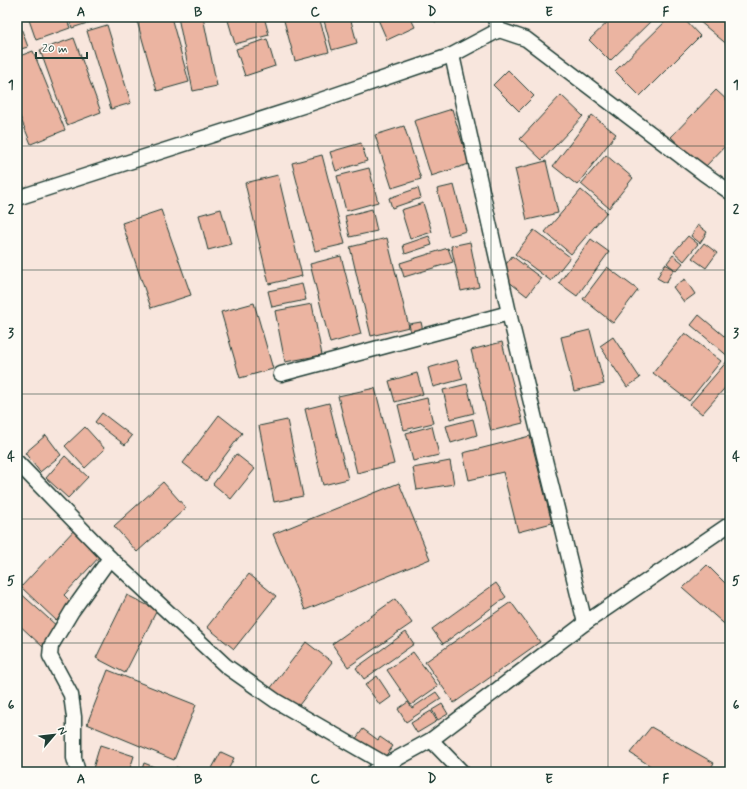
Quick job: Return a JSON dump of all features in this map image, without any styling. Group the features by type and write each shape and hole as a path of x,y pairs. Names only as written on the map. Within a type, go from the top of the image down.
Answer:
{"street":[{"path":"17,198 312,103 452,55 496,24 526,39 730,192"},
{"path":"452,55 509,313 585,623"},
{"path":"280,374 509,313"},
{"path":"17,462 110,558 226,666 276,701 387,765"},
{"path":"373,772 431,740 585,623 727,531"},
{"path":"78,772 74,758 74,717 71,695 50,656 51,646 72,611 110,558"},
{"path":"431,740 462,772"}],"building":[{"path":"17,17 28,47 17,50"},
{"path":"28,17 66,17 70,28 36,40"},
{"path":"69,17 106,17 72,28"},
{"path":"152,17 171,17 189,82 157,91 137,21"},
{"path":"178,17 203,17 217,86 193,91"},
{"path":"227,17 264,17 269,35 235,44"},
{"path":"283,17 319,17 329,52 295,61"},
{"path":"323,17 350,17 357,43 332,50"},
{"path":"377,17 410,17 415,27 387,40"},
{"path":"434,17 449,17 435,22"},
{"path":"613,17 655,17 610,61 589,40"},
{"path":"670,17 682,17 700,36 640,96 615,71"},
{"path":"702,17 730,17 729,46 699,21"},
{"path":"107,25 131,103 111,109 87,31"},
{"path":"74,38 101,112 67,125 40,50"},
{"path":"267,39 275,66 245,76 236,49"},
{"path":"33,51 65,130 31,144 17,109 17,57"},
{"path":"508,70 534,96 519,111 493,85"},
{"path":"716,90 730,103 730,141 704,168 671,137"},
{"path":"561,95 583,116 542,160 520,139"},
{"path":"452,109 469,164 431,176 414,121"},
{"path":"592,115 616,134 577,185 553,166"},
{"path":"404,126 421,179 392,188 375,135"},
{"path":"361,143 367,161 336,171 330,152"},
{"path":"322,155 345,244 315,251 292,163"},
{"path":"606,155 633,178 609,208 581,184"},
{"path":"546,161 558,213 527,220 515,169"},
{"path":"369,168 378,202 346,211 337,176"},
{"path":"278,175 302,276 269,284 245,183"},
{"path":"454,185 466,231 449,236 437,189"},
{"path":"418,188 421,198 392,208 389,198"},
{"path":"581,190 607,212 571,254 545,232"},
{"path":"423,203 432,232 410,239 401,210"},
{"path":"221,209 231,244 208,250 199,215"},
{"path":"372,209 377,231 350,237 345,216"},
{"path":"161,210 191,295 151,308 122,223"},
{"path":"698,225 707,232 700,243 691,236"},
{"path":"534,230 570,257 551,281 515,254"},
{"path":"429,236 432,245 405,254 403,245"},
{"path":"688,236 698,244 684,261 674,252"},
{"path":"387,238 409,327 371,336 350,247"},
{"path":"591,239 609,252 577,296 559,283"},
{"path":"470,242 479,287 461,291 451,246"},
{"path":"704,243 717,253 706,268 692,258"},
{"path":"448,248 453,262 404,277 400,263"},
{"path":"673,255 683,263 676,271 667,263"},
{"path":"341,256 361,334 330,343 310,264"},
{"path":"512,256 541,278 527,296 499,274"},
{"path":"665,264 674,269 666,283 657,278"},
{"path":"607,267 638,290 613,323 583,299"},
{"path":"685,279 695,294 684,302 673,287"},
{"path":"302,284 306,300 272,307 268,291"},
{"path":"254,303 273,369 240,378 221,312"},
{"path":"312,304 322,355 285,362 275,311"},
{"path":"699,315 730,341 730,358 691,325"},
{"path":"421,322 424,335 412,338 409,324"},
{"path":"590,330 604,384 574,391 561,337"},
{"path":"685,333 721,361 689,401 653,373"},
{"path":"613,337 640,378 627,387 600,346"},
{"path":"502,342 523,423 491,431 471,350"},
{"path":"729,359 730,382 702,414 690,404"},
{"path":"457,360 463,379 433,387 428,368"},
{"path":"417,373 423,394 395,402 389,381"},
{"path":"467,384 474,413 450,419 443,390"},
{"path":"375,388 394,464 357,473 338,396"},
{"path":"427,398 433,423 404,430 398,405"},
{"path":"329,403 348,479 323,485 305,409"},
{"path":"102,413 132,436 125,445 95,422"},
{"path":"219,415 242,433 206,481 183,463"},
{"path":"473,419 477,435 451,443 446,426"},
{"path":"287,420 303,496 274,502 259,426"},
{"path":"432,426 439,455 413,461 406,433"},
{"path":"85,427 105,449 85,468 65,446"},
{"path":"46,435 61,455 40,472 25,453"},
{"path":"530,436 552,523 518,532 503,472 469,480 463,453"},
{"path":"236,454 255,469 231,499 213,484"},
{"path":"65,456 88,477 68,498 46,478"},
{"path":"450,461 454,484 417,490 413,468"},
{"path":"163,482 186,508 137,552 114,526"},
{"path":"399,483 430,559 305,610 273,534"},
{"path":"76,528 102,554 64,595 74,605 58,622 21,587"},
{"path":"707,565 730,588 730,629 683,588"},
{"path":"249,574 276,596 234,649 207,627"},
{"path":"496,583 506,597 443,644 432,629"},
{"path":"17,590 59,628 43,647 17,623"},
{"path":"127,595 157,610 125,673 96,658"},
{"path":"395,599 412,623 348,667 332,644"},
{"path":"511,602 540,642 454,703 425,662"},
{"path":"406,632 414,644 364,679 356,668"},
{"path":"306,642 332,662 296,709 270,689"},
{"path":"413,652 438,686 411,705 387,670"},
{"path":"108,670 196,705 174,760 87,724"},
{"path":"377,676 391,697 380,705 365,685"},
{"path":"436,692 441,699 406,722 398,709 408,702 412,708"},
{"path":"442,704 448,714 438,720 432,710"},
{"path":"431,711 437,721 417,733 411,723"},
{"path":"651,727 714,763 708,772 660,772 630,753"},
{"path":"363,729 378,740 380,737 393,746 382,761 355,740"},
{"path":"100,745 134,756 129,772 92,772"},
{"path":"221,752 234,758 227,772 216,772 211,770"},
{"path":"144,763 167,772 141,772"},
{"path":"176,767 191,772 174,772"}]}
